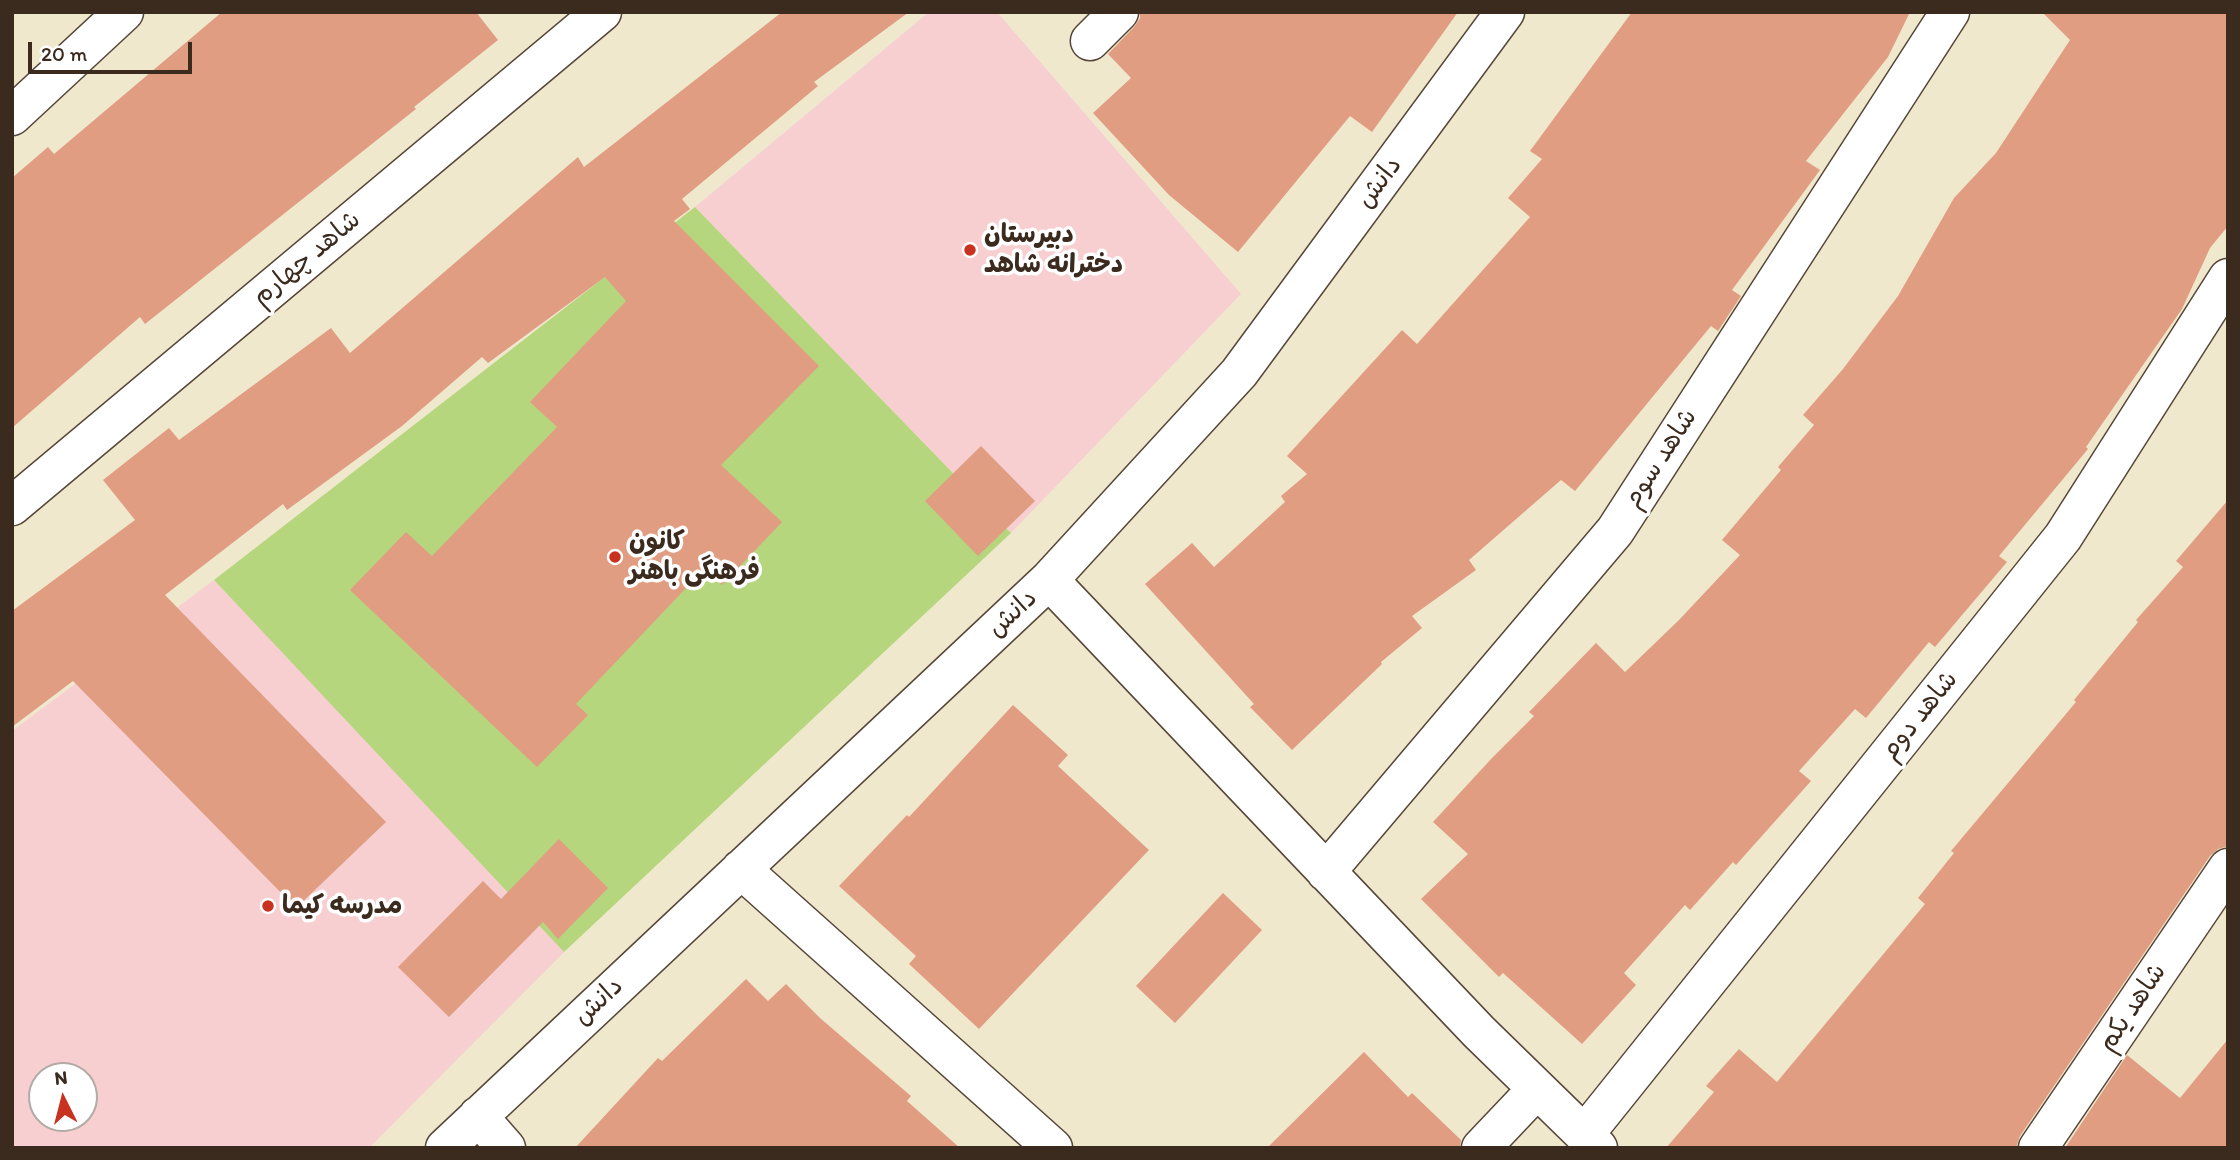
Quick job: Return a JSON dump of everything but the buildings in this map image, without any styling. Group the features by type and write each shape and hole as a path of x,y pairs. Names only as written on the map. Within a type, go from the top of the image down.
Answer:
{"street":[{"path":"12,116 124,12"},
{"name":"شاهد چهارم","path":"12,506 602,12"},
{"path":"1090,41 1119,12"},
{"name":"شاهد سوم","path":"1326,872 1615,531 1950,12"},
{"name":"دانش","path":"445,1148 1049,580 1239,373 1498,15"},
{"name":"شاهد دوم","path":"1591,1141 2063,537 2228,278"},
{"path":"1049,580 1479,1032 1591,1141"},
{"path":"741,869 1053,1148"},
{"name":"شاهد یکم","path":"2038,1148 2228,869"},
{"path":"1481,1148 1538,1089"},
{"path":"478,1116 506,1148"}],"shaded area":[{"name":"دبیرستان دخترانه شاهد","path":"929,12 997,12 1241,294 1011,533 695,207"},
{"name":"مدرسه کیما","path":"214,580 482,859 564,952 369,1148 12,1148 12,731"}],"green space":[{"name":"کانون فرهنگی باهنر","path":"695,207 1011,533 564,952 214,580"}],"place":[{"name":"دبیرستان دخترانه شاهد","path":"970,250"},
{"name":"کانون فرهنگی باهنر","path":"615,557"},
{"name":"مدرسه کیما","path":"268,906"}]}
